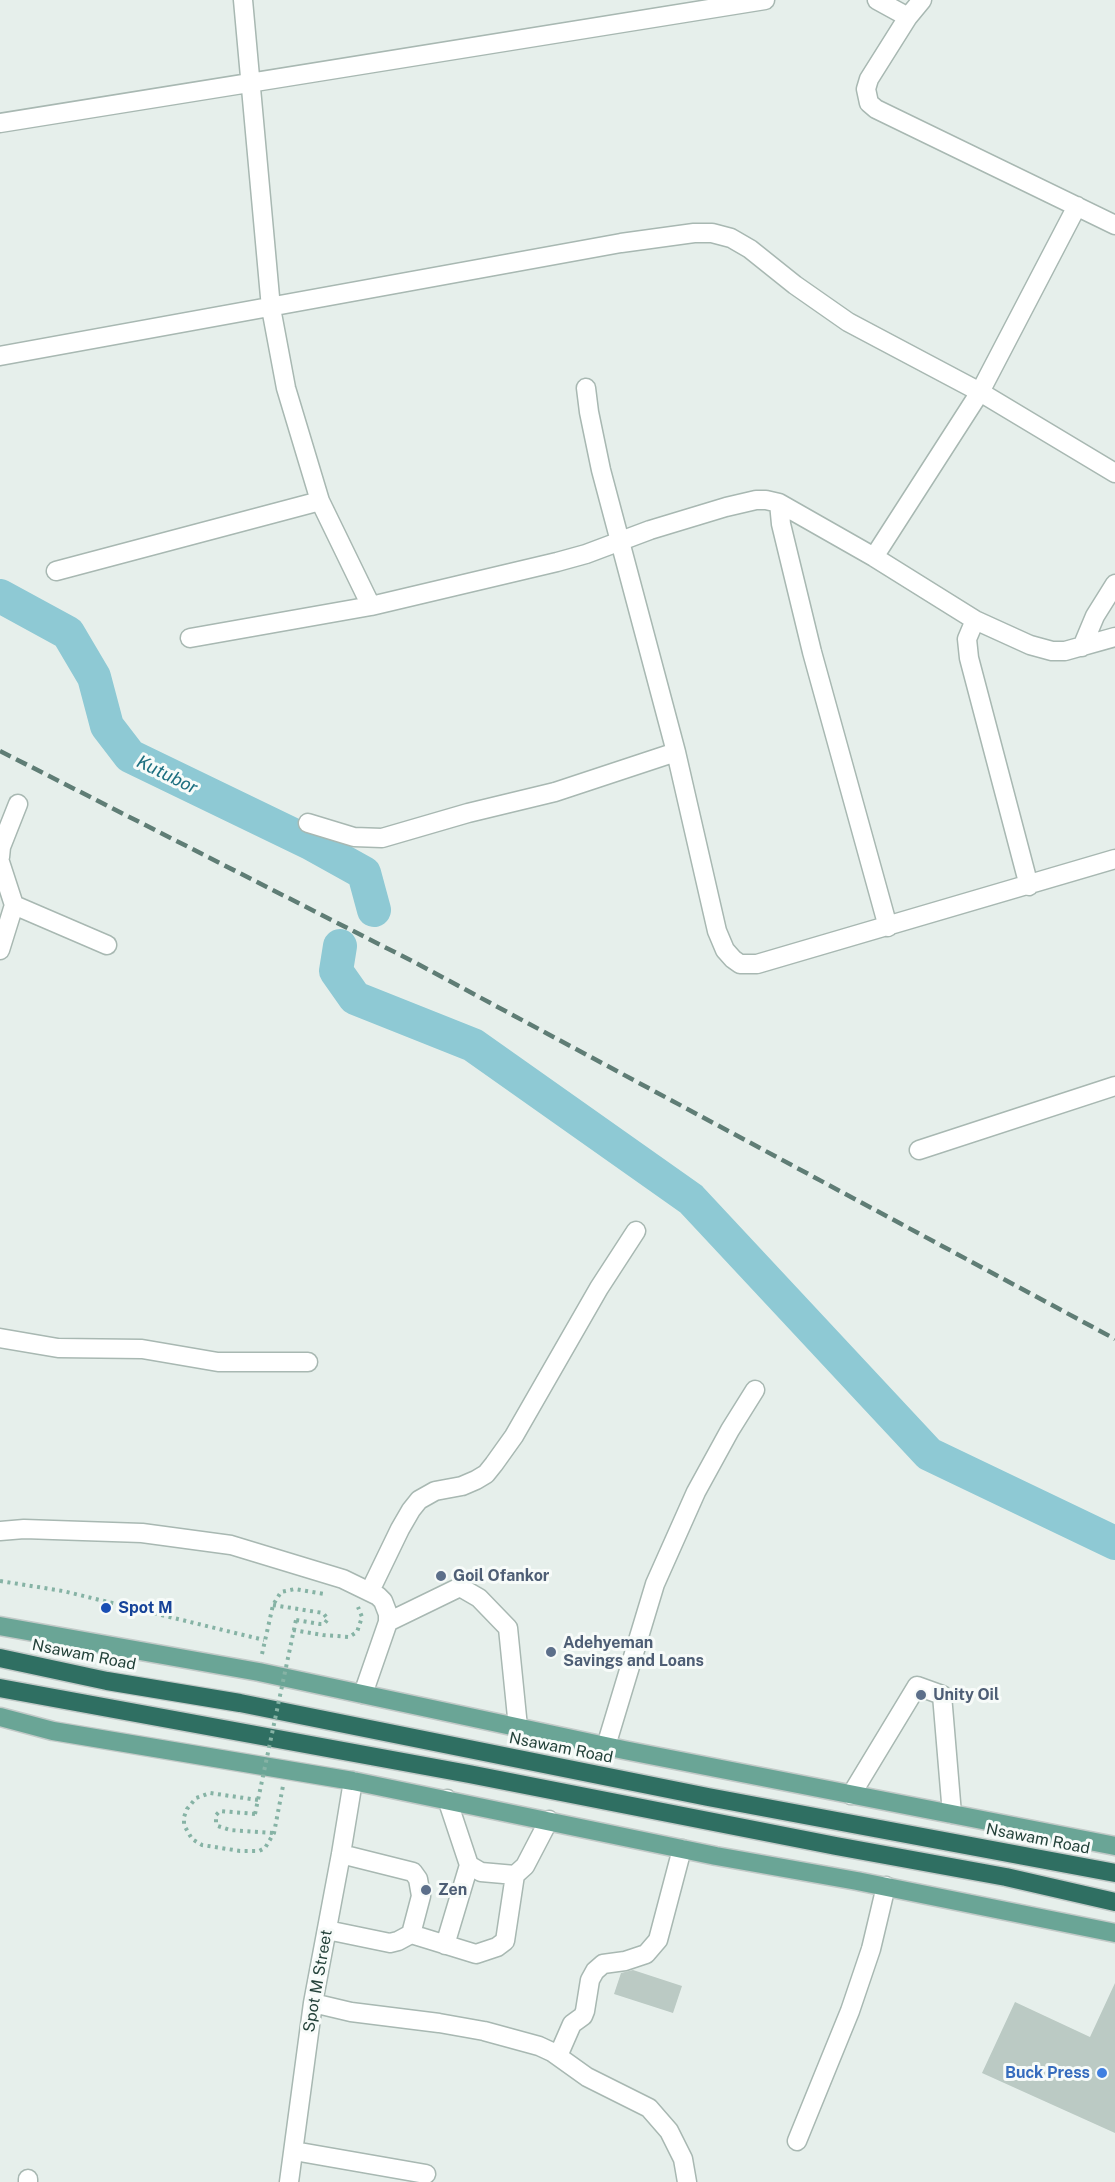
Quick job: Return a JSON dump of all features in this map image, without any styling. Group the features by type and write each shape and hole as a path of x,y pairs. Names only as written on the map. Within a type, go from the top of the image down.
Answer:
{"highway":[{"name":"Nsawam Road","path":"0,1658 107,1681 240,1703 708,1797 1115,1873"},
{"path":"0,1688 469,1774 1006,1877 1115,1902"}],"main road":[{"path":"0,1626 259,1672 606,1746 1115,1846"},
{"path":"0,1717 53,1731 353,1780 682,1849 886,1886 1115,1933"}],"street":[{"path":"243,0 271,308 286,388 320,501 371,606"},
{"path":"0,123 765,0"},
{"path":"877,0 908,17"},
{"path":"922,0 908,17 869,79 866,89 869,103 876,109 1115,225"},
{"path":"874,557 980,392 1077,206"},
{"path":"0,356 621,243 694,233 712,233 731,238 750,249 795,285 848,322 980,392 1115,473"},
{"path":"585,388 601,470 676,752 717,931 724,950 733,959 740,964 757,964 1115,859"},
{"path":"190,638 371,606 576,557 650,530 744,502 766,500 778,503 874,557 975,620 1030,645 1052,651 1065,651 1115,637"},
{"path":"56,571 320,501"},
{"path":"778,503 812,652 888,927"},
{"path":"1082,647 1095,616 1115,584"},
{"path":"975,620 967,639 969,658 1029,886"},
{"path":"308,824 354,837 382,838 468,813 555,792 676,752"},
{"path":"0,857 1,847 18,804"},
{"path":"0,862 14,905 0,950"},
{"path":"14,905 107,945"},
{"path":"919,1150 1115,1086"},
{"path":"370,1592 400,1529 419,1500 435,1491 462,1486 476,1480 486,1474 494,1464 514,1436 599,1288 636,1231"},
{"path":"0,1338 58,1348 142,1349 218,1362 308,1362"},
{"path":"606,1746 655,1584 696,1492 755,1390"},
{"path":"0,1531 24,1529 142,1533 231,1545 343,1579 370,1592 383,1601 387,1609 388,1622 363,1694"},
{"path":"388,1622 460,1587 479,1598 508,1628 518,1727"},
{"path":"851,1795 917,1686 942,1695 952,1814"},
{"name":"Spot M Street","path":"289,2182 313,2003 353,1780"},
{"path":"445,1945 469,1865 447,1799"},
{"path":"411,1934 476,1954 497,1947 505,1941 515,1875 525,1866 549,1820"},
{"path":"558,2056 572,2024 583,2016 590,1980 598,1967 646,1954 658,1940 682,1849"},
{"path":"327,1930 390,1943 407,1938 411,1934 422,1896 418,1879 413,1872 341,1854"},
{"path":"469,1865 481,1872 515,1875"},
{"path":"797,2141 850,2011 871,1949 886,1886"},
{"path":"313,2003 351,2012 484,2031 539,2046 558,2056 587,2077 649,2108 669,2131 683,2159 687,2182"},
{"path":"294,2151 426,2174"}],"path":[{"path":"0,1581 63,1591 264,1640"},
{"path":"259,1672 273,1605 281,1592 287,1590 327,1595"},
{"path":"293,1630 337,1636 353,1635 357,1632 362,1617 356,1604"},
{"path":"273,1605 323,1613 328,1619 324,1624 296,1620 255,1814 220,1811 216,1815 216,1823 230,1830 274,1833"},
{"path":"258,1800 210,1793 196,1798 187,1809 184,1825 192,1839 202,1845 240,1851 259,1851 265,1848 274,1833 287,1769"}],"building":[{"path":"633,1970 682,1986 673,2013 614,1994 621,1973"},
{"path":"1115,1983 1115,2133 982,2073 1015,2002 1090,2037"}],"waterway":[{"name":"Kutubor","path":"0,596 68,633 94,677 107,726 130,756 310,843 364,873 374,910"},
{"path":"340,946 336,971 355,998 473,1045 691,1199 929,1454 1115,1543"}],"railway":[{"path":"0,751 416,963 1115,1339"}],"place":[{"name":"Goil Ofankor","path":"441,1576"},
{"name":"Spot M","path":"106,1608"},
{"name":"Adehyeman Savings and Loans","path":"551,1652"},
{"name":"Unity Oil","path":"921,1695"},
{"name":"Zen","path":"426,1890"},
{"name":"Buck Press","path":"1102,2073"}]}
